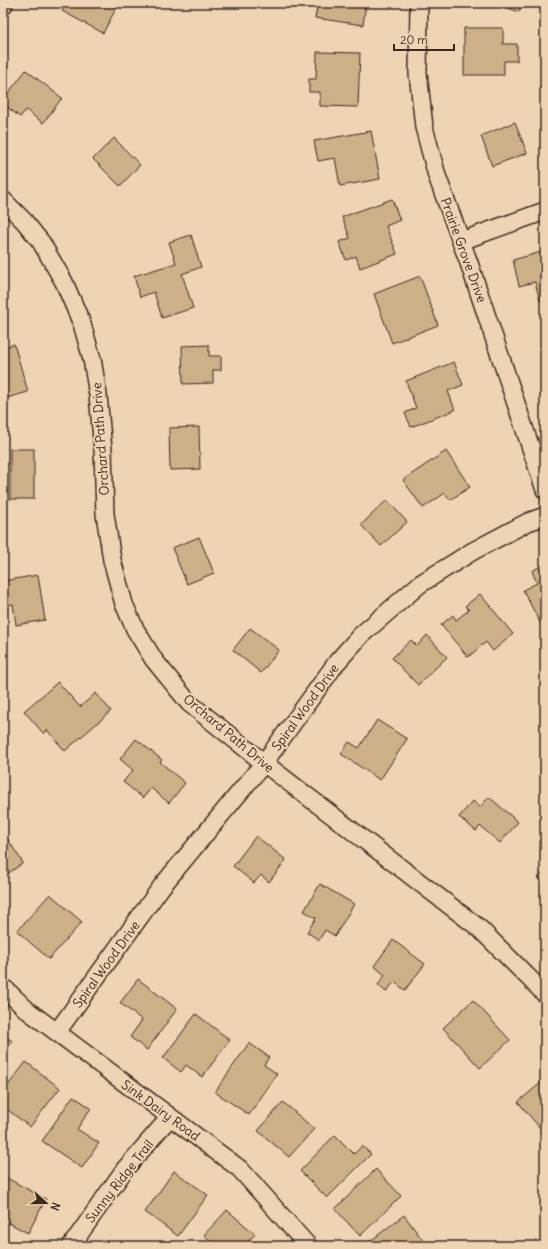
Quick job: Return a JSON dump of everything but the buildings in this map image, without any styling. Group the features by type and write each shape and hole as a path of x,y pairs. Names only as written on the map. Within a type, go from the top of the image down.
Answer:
{"street":[{"name":"Prairie Grove Drive","path":"419,3 418,73 424,127 437,176 461,241 545,490"},
{"name":"Orchard Path Drive","path":"3,200 24,221 41,242 64,282 82,324 92,359 98,395 103,450 105,514 112,560 124,604 135,629 154,660 189,703 264,763 479,928 545,994"},
{"path":"461,241 545,210"},
{"name":"Spiral Wood Drive","path":"57,1032 162,886 264,763 338,662 361,635 420,584 473,551 528,522 545,516"},
{"name":"Sink Dairy Road","path":"3,986 27,1010 240,1169 308,1246"},
{"name":"Sunny Ridge Trail","path":"71,1246 125,1169 170,1117"}]}
